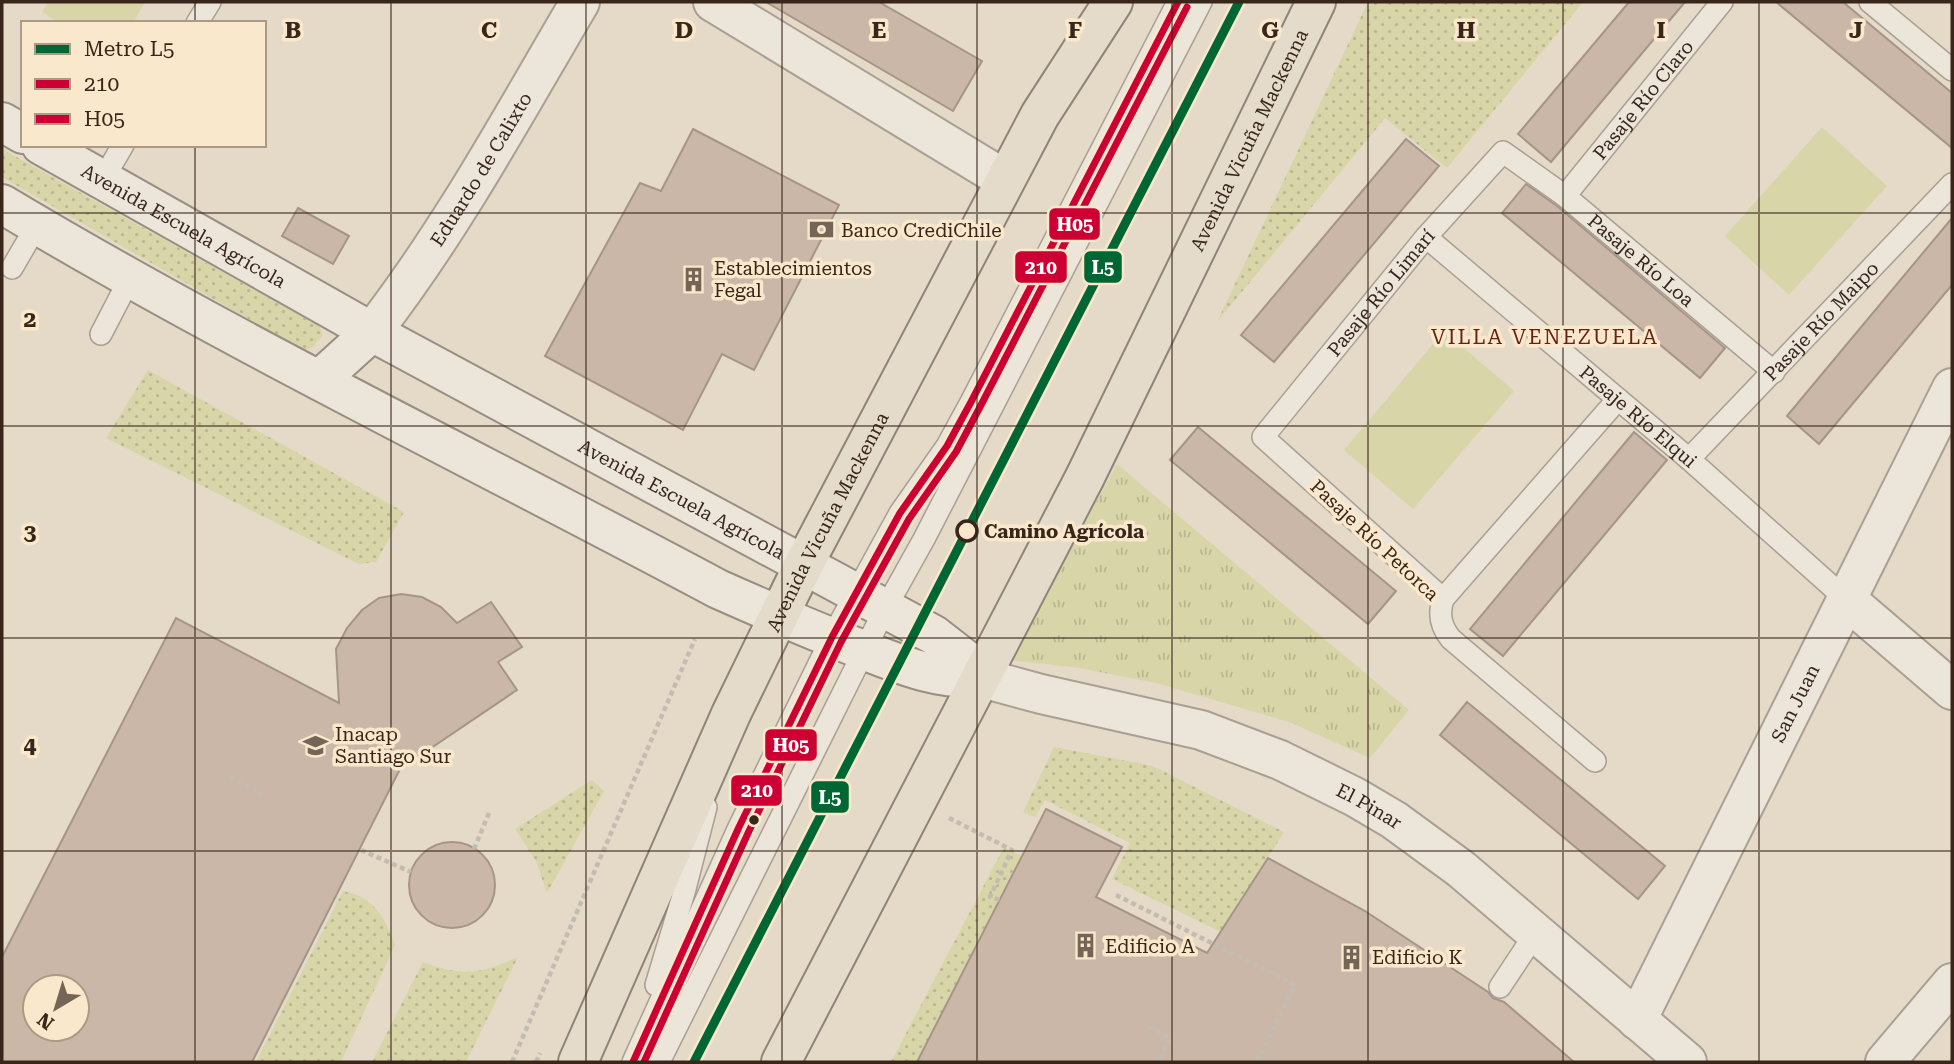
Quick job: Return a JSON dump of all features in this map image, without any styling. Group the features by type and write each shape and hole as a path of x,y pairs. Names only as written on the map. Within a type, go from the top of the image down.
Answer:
{"main road":[{"name":"Avenida Vicuña Mackenna","path":"578,1062 731,714 804,564 1004,179 1040,115 1113,2"},
{"name":"Avenida Vicuña Mackenna","path":"782,1062 1085,477 1316,2"}],"street":[{"name":"Eduardo de Calixto","path":"319,380 372,331 405,290 453,217 580,2"},
{"path":"713,2 1004,179"},
{"path":"2,122 21,133"},
{"name":"Avenida Escuela Agrícola","path":"44,147 372,331 870,600 951,646 982,678"},
{"path":"2,204 130,278 319,380 718,589 848,644 940,677 982,678"},
{"name":"San Juan","path":"1637,1020 1952,387"},
{"path":"1847,600 1952,690"},
{"name":"El Pinar","path":"982,678 1201,730 1319,778 1394,820 1425,842 1470,877 1687,1062"},
{"path":"1885,1062 1952,983"}],"lane":[{"path":"198,21 210,2"},
{"path":"659,1062 870,600 900,513 947,446 971,402 1178,2"},
{"path":"632,1062 739,827 848,644 870,600 930,527 1201,2"},
{"name":"Pasaje Río Claro","path":"1565,196 1722,2"},
{"path":"1870,2 1952,70"},
{"path":"102,181 121,147"},
{"name":"Pasaje Río Loa","path":"1503,152 1565,196 1774,372"},
{"name":"Pasaje Río Limarí","path":"1263,437 1426,237 1503,152"},
{"name":"Pasaje Río Maipo","path":"1689,459 1952,184"},
{"path":"12,268 37,225"},
{"name":"Pasaje Río Elqui","path":"1426,237 1689,459 1847,600"},
{"path":"101,334 130,278"},
{"path":"1443,599 1618,399"},
{"name":"Pasaje Río Petorca","path":"1263,437 1443,599 1441,621 1444,631 1451,639 1595,761"},
{"path":"632,1062 685,889 731,714"},
{"path":"1500,987 1535,934"}],"path":[{"path":"512,1062 695,639"},
{"path":"230,777 262,794"},
{"path":"474,849 489,813"},
{"path":"972,829 1012,850 990,897 1000,900"},
{"path":"361,850 411,872"},
{"path":"1116,895 1295,985 1257,1062"},
{"path":"1148,1027 1170,1038 1158,1062"}],"green space":[{"path":"48,2 145,2 134,21 56,21 42,12"},
{"path":"1368,2 1583,2 1447,168 1385,118 1217,322"},
{"path":"1822,127 1887,186 1789,295 1725,236"},
{"path":"2,149 319,326 323,335 313,347 304,351 2,177"},
{"path":"1444,331 1514,391 1413,509 1344,450"},
{"path":"148,370 404,512 376,562 359,564 106,438"},
{"path":"1117,464 1409,710 1370,758 1289,722 1156,683 1079,668 1010,660"},
{"path":"1054,747 1153,766 1284,832 1221,932 1112,879 1130,843 1045,800 1035,817 1023,812"},
{"path":"592,780 604,791 547,893 536,861 515,829"},
{"path":"1004,847 1022,856 917,1062 891,1062"},
{"path":"343,891 363,898 377,910 395,945 341,1062 256,1062"},
{"path":"518,957 466,1062 372,1062 423,962 449,970 471,972"}],"building":[{"path":"766,2 879,2 982,61 953,111"},
{"path":"1629,2 1685,2 1551,162 1518,134"},
{"path":"1776,2 1843,2 1952,93 1952,148"},
{"name":"Establecimientos Fegal","path":"693,129 839,205 754,370 722,354 683,430 545,356 640,183 661,191"},
{"path":"1406,139 1439,166 1274,362 1241,335"},
{"path":"1526,184 1557,206 1725,348 1700,378 1502,213"},
{"path":"298,208 349,236 333,264 282,236"},
{"path":"1952,218 1952,285 1819,444 1787,416"},
{"path":"1198,427 1396,591 1368,624 1170,460"},
{"path":"1634,432 1667,460 1503,656 1470,629"},
{"path":"401,594 422,597 441,607 457,623 491,602 522,647 498,662 517,690 400,769 252,1062 2,1062 2,957 176,618 339,703 336,649 347,628 362,610 379,598"},
{"path":"1467,702 1665,866 1638,899 1440,735"},
{"path":"1046,809 1122,847 1096,897 1207,953 1268,858 1365,911 1488,992 1493,998 1504,1002 1574,1062 917,1062"},
{"path":"452,842 476,849 488,861 495,885 488,909 476,921 452,928 428,921 416,909 409,885 416,861 428,849"}],"metro line":[{"name":"L5","path":"694,1062 1239,2"}],"transit line":[{"name":"210","path":"633,1062 739,827 832,637 900,513 947,446 971,402 1178,2"},
{"name":"H05","path":"644,1062 749,831 841,642 909,519 956,452 1187,7"}],"place":[{"name":"Banco CrediChile","path":"821,230"},
{"name":"Establecimientos Fegal","path":"694,279"},
{"name":"Camino Agrícola","path":"967,531"},
{"name":"Inacap Santiago Sur","path":"315,745"},
{"name":"Edificio A","path":"1085,946"},
{"name":"Edificio K","path":"1352,957"}],"district":[{"name":"VILLA VENEZUELA","path":"1545,337"}]}
